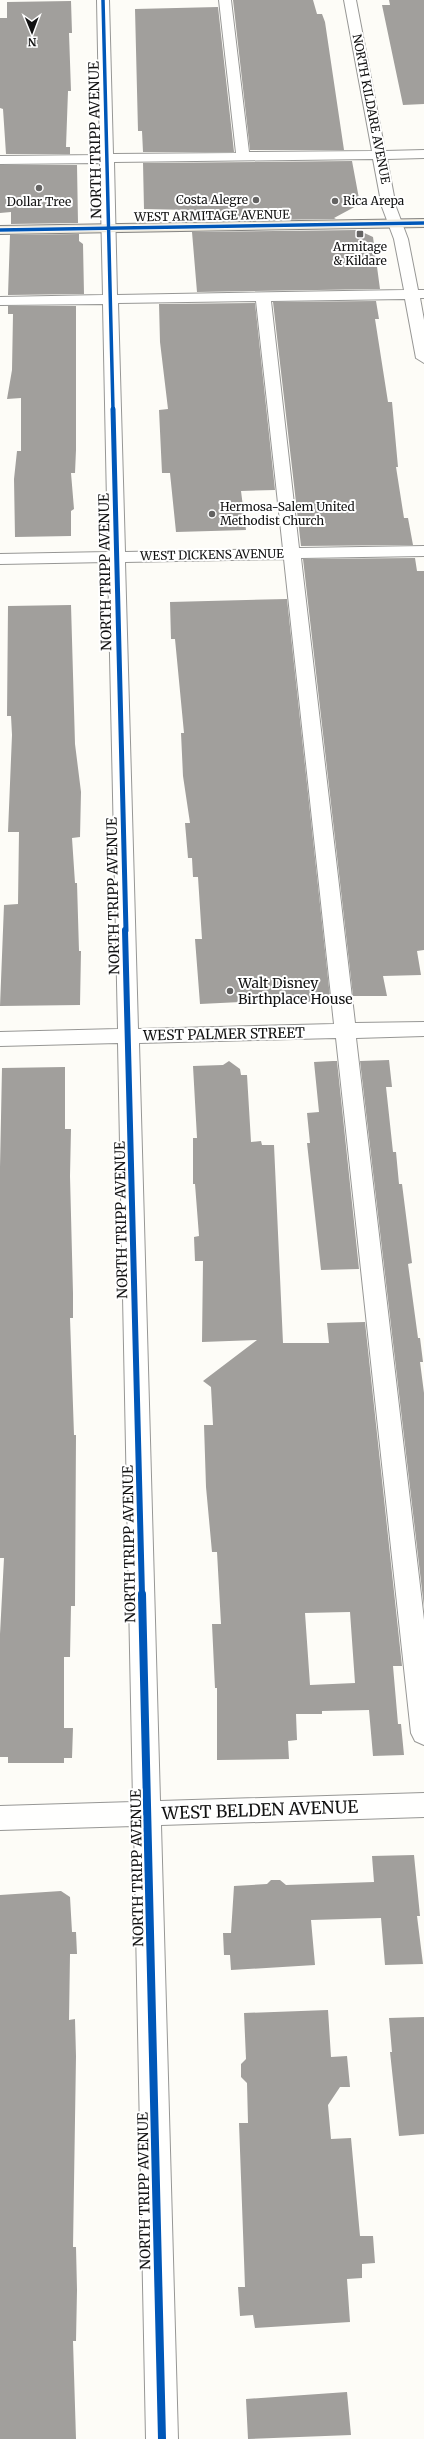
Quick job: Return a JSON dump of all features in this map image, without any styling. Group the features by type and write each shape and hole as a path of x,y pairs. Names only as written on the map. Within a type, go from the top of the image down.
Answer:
{"main road":[{"name":"WEST ARMITAGE AVENUE","path":"0,230 424,223"}],"street":[{"name":"NORTH TRIPP AVENUE","path":"104,0 162,2439"},
{"path":"225,0 243,157"},
{"name":"NORTH KILDARE AVENUE","path":"350,0 389,207 396,224 418,294 424,358"},
{"path":"0,160 424,154"},
{"path":"0,301 418,294"},
{"path":"262,297 424,1733"},
{"name":"WEST DICKENS AVENUE","path":"0,559 424,551"},
{"name":"WEST PALMER STREET","path":"0,1039 424,1029"},
{"name":"WEST BELDEN AVENUE","path":"0,1818 424,1805"}],"building":[{"path":"233,0 313,0 317,14 322,14 325,22 344,150 250,150"},
{"path":"389,0 424,0 424,104 403,105 382,5 390,5"},
{"path":"71,1 72,33 69,33 71,91 68,91 66,147 70,147 70,154 6,154 3,109 0,108 0,18 7,18 7,2"},
{"path":"218,7 234,152 143,152 142,131 138,131 135,9"},
{"path":"352,161 360,204 334,218 336,219 191,221 190,210 144,209 143,163"},
{"name":"Dollar Tree","path":"0,165 77,165 78,223 11,224 11,212 0,213"},
{"path":"358,230 373,237 380,289 197,292 192,232"},
{"path":"79,234 79,241 83,244 84,294 8,295 10,235"},
{"path":"376,301 379,319 375,319 388,402 392,402 398,467 396,467 404,518 408,518 413,545 301,546 273,302"},
{"path":"255,303 275,490 241,491 246,530 176,532 170,473 162,473 159,410 168,409 160,342 159,304"},
{"path":"8,306 76,306 76,450 75,473 71,473 74,509 71,511 71,536 15,537 14,479 17,451 21,451 21,398 7,399 12,370 13,314 8,314"},
{"path":"415,558 417,571 424,571 424,950 417,951 421,975 383,976 387,996 353,996 303,559"},
{"path":"287,599 330,997 328,1001 304,1002 304,999 200,1004 195,939 202,939 198,877 193,877 192,858 188,858 185,823 190,823 183,776 181,733 184,733 175,639 171,639 170,602"},
{"path":"71,605 75,744 81,792 80,837 72,838 75,883 77,883 79,951 81,951 80,1005 0,1006 4,905 18,904 19,832 8,832 12,735 11,716 7,716 8,606"},
{"path":"389,1060 392,1087 386,1087 393,1152 396,1152 399,1184 402,1184 412,1263 408,1264 418,1338 420,1338 423,1362 420,1362 424,1393 424,1607 360,1061"},
{"path":"229,1061 240,1069 241,1075 247,1075 251,1142 261,1141 262,1145 274,1145 283,1343 329,1343 327,1323 365,1322 402,1666 393,1666 398,1724 401,1724 404,1755 373,1756 369,1710 322,1711 322,1714 296,1714 297,1740 288,1741 289,1759 217,1760 217,1688 215,1688 212,1624 221,1624 217,1552 212,1552 206,1487 204,1425 213,1425 211,1387 203,1381 257,1340 202,1342 203,1261 195,1261 194,1237 199,1236 195,1184 193,1184 193,1138 197,1138 193,1066 223,1065","holes":["350,1612 355,1683 310,1685 305,1613"]},
{"path":"337,1061 359,1269 321,1270 307,1143 310,1143 307,1113 319,1112 314,1062"},
{"path":"65,1067 65,1129 71,1129 70,1176 73,1318 70,1318 74,1435 76,1435 75,1606 71,1606 70,1657 64,1657 64,1728 73,1728 72,1758 64,1758 64,1763 8,1763 8,1757 0,1757 0,1634 4,1558 0,1558 0,1167 2,1068"},
{"path":"414,1855 420,1916 417,1916 423,1964 385,1965 381,1918 311,1920 315,1965 231,1970 230,1955 224,1955 223,1933 231,1933 234,1886 267,1884 271,1880 280,1880 286,1885 374,1882 372,1856"},
{"path":"61,1891 70,1897 72,1932 76,1932 77,1954 70,1954 69,2020 75,2019 76,2056 73,2247 76,2247 77,2290 76,2341 73,2341 76,2439 0,2439 0,1895"},
{"path":"328,2010 331,2057 347,2056 350,2087 340,2087 328,2105 331,2139 351,2138 360,2236 373,2236 375,2263 362,2264 362,2278 347,2279 350,2322 255,2328 253,2315 240,2316 238,2287 245,2287 239,2123 248,2123 247,2083 241,2077 241,2064 246,2059 244,2013"},
{"path":"424,2017 424,2134 399,2136 390,2052 392,2052 389,2018"},
{"path":"347,2392 351,2435 248,2439 246,2399"}],"cycle path":[{"path":"103,0 162,2439"},
{"path":"0,230 424,223"}],"place":[{"name":"Dollar Tree","path":"39,188"},
{"name":"Costa Alegre","path":"256,200"},
{"name":"Rica Arepa","path":"335,201"},
{"name":"Armitage & Kildare","path":"360,234"},
{"name":"Hermosa-Salem United Methodist Church","path":"212,514"},
{"name":"Walt Disney Birthplace House","path":"230,991"}]}
